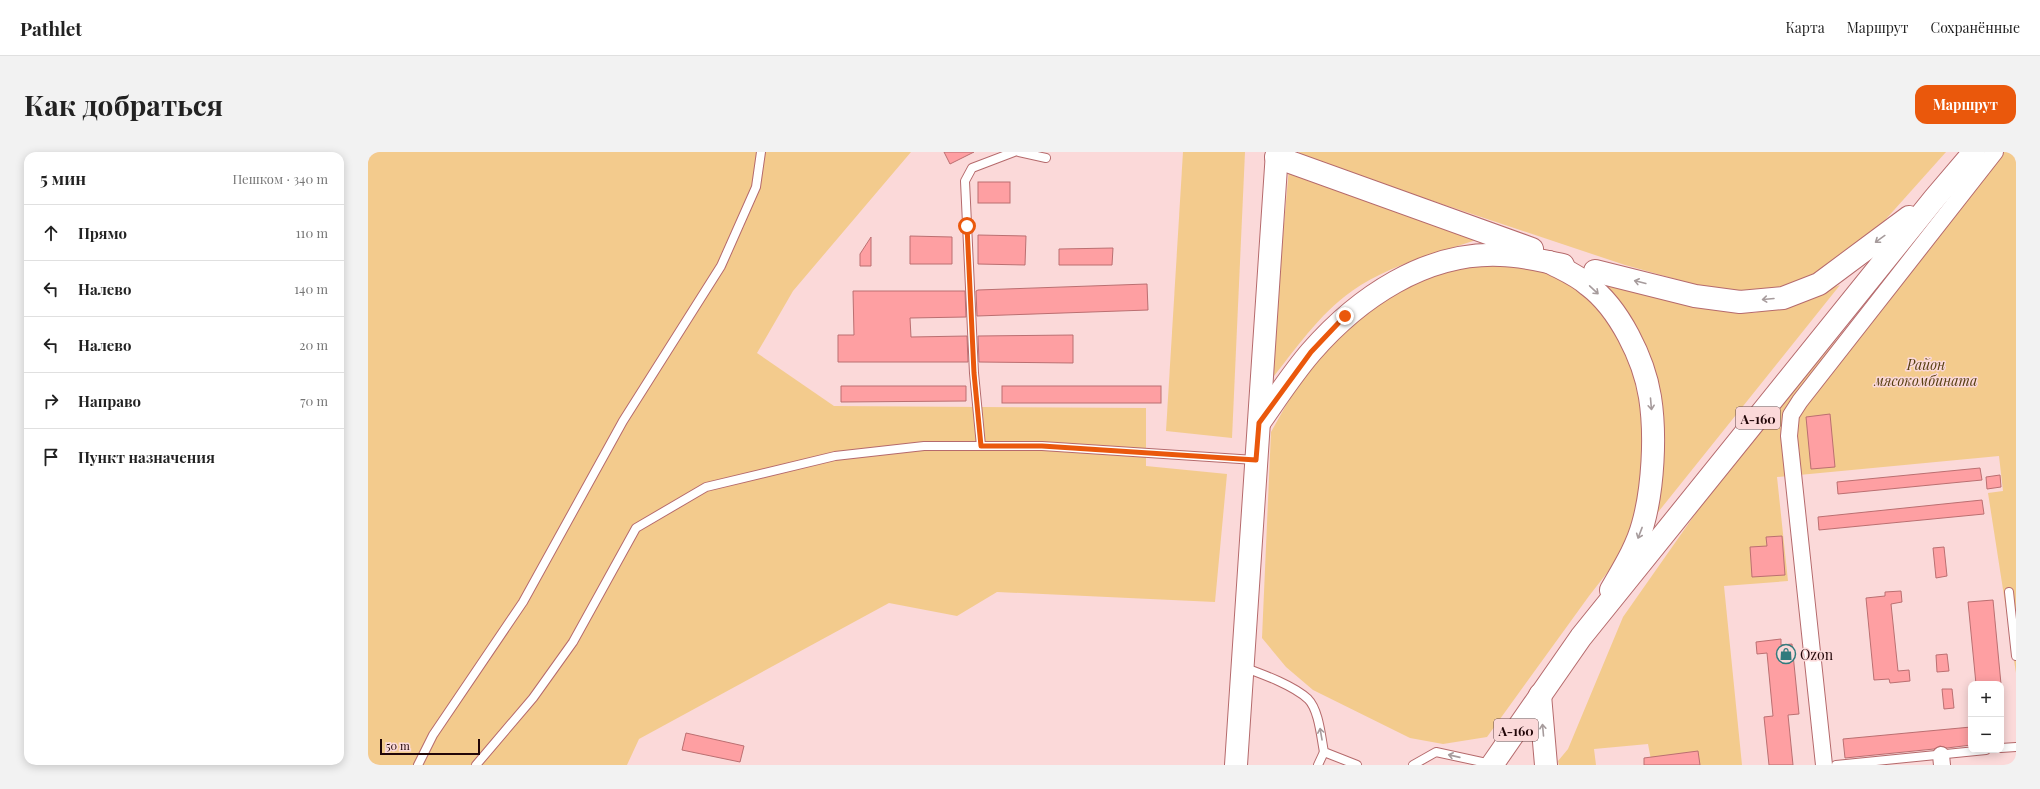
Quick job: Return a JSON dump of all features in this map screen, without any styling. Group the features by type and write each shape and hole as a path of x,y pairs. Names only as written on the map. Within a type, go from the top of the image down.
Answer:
{"main road":[{"name":"А-160","path":"1492,765 1581,637 1934,199 1974,152"},
{"path":"1236,765 1277,155 1484,233 1595,270 1695,296 1740,302 1783,298 1819,284 1934,199"},
{"path":"1484,233 1588,284 1601,296 1627,332 1645,376 1650,397 1653,430 1652,457 1643,524 1632,554 1581,637"},
{"path":"1259,423 1311,352 1345,316 1385,287 1419,270 1473,256 1500,254 1595,270"},
{"path":"1540,695 1546,765"}],"street":[{"path":"1824,765 1788,436 1791,415 1800,401 1995,152"}],"lane":[{"path":"418,765 433,735 523,602 623,421 721,266 756,187 761,152"},
{"path":"981,446 974,373 965,181 972,168 1014,152"},
{"path":"1019,152 1046,158"},
{"path":"476,765 533,698 573,642 636,528 706,487 834,456 924,446 1042,446 1256,460"},
{"path":"2009,592 2016,656"},
{"path":"1242,667 1276,679 1308,699 1319,721 1324,752 1318,765"},
{"path":"2004,748 2016,747"},
{"path":"1324,752 1357,765"},
{"path":"1413,765 1436,752 1492,765"},
{"path":"1836,765 1942,760 1973,753"}],"green space":[{"path":"368,152 911,152 793,291 757,353 834,406 1146,408 1146,466 1227,474 1215,602 997,592 957,616 889,603 639,739 627,765 368,765"},
{"path":"1183,152 1245,152 1232,438 1166,431"},
{"path":"1299,152 1946,152 1878,228 1812,275 1764,293 1708,288 1625,265 1301,157"},
{"name":"Район мясокомбината","path":"1993,152 2016,152 2016,673 1988,493 2003,491 1999,456 1777,477 1788,581 1724,586 1742,765 1652,765 1648,744 1594,749 1596,765 1559,765 1558,761 1568,749 1623,617 1717,483"},
{"path":"1289,168 1476,240 1396,267 1352,291 1318,321 1270,381"},
{"path":"1487,262 1540,270 1578,286 1600,307 1630,361 1639,392 1643,436 1642,474 1635,520 1621,555 1589,596 1487,737 1443,744 1410,738 1313,690 1286,667 1262,638 1271,432 1299,382 1329,346 1360,313 1423,277"},
{"path":"1603,281 1716,308 1754,313 1788,304 1840,285 1655,516 1635,330"}],"building":[{"path":"944,152 974,152 950,164"},
{"path":"978,182 1010,182 1010,203 978,203"},
{"path":"978,235 1026,236 1025,265 978,264"},
{"path":"910,236 952,237 952,264 910,264"},
{"path":"871,237 871,266 860,266 860,254"},
{"path":"1113,248 1112,265 1059,265 1059,249"},
{"path":"1147,284 1148,310 977,316 976,291 978,290"},
{"path":"853,291 965,291 966,317 910,318 911,337 967,336 968,362 838,362 838,335 854,335"},
{"path":"1073,335 1073,363 979,362 978,336"},
{"path":"841,386 966,386 966,401 841,402"},
{"path":"1002,386 1161,386 1161,403 1002,403"},
{"path":"1830,414 1835,467 1811,469 1806,417"},
{"path":"1980,468 1982,480 1838,494 1837,482"},
{"path":"2000,475 2001,487 1987,489 1986,477"},
{"path":"1982,500 1984,514 1819,530 1818,517"},
{"path":"1782,536 1785,575 1752,577 1750,547 1767,546 1766,537"},
{"path":"1944,547 1947,576 1936,578 1933,548"},
{"path":"1901,591 1902,602 1891,604 1898,671 1909,670 1910,681 1890,683 1889,679 1874,680 1866,598 1885,596 1885,592"},
{"path":"1993,600 2001,681 1976,681 1968,602"},
{"path":"1781,639 1781,645 1792,644 1799,714 1788,715 1793,765 1769,765 1764,717 1773,716 1767,653 1757,654 1756,642"},
{"path":"1947,654 1949,671 1937,672 1936,655"},
{"path":"1942,689 1952,689 1954,708 1944,709"},
{"path":"1968,727 1968,745 1947,748 1940,746 1934,749 1845,758 1843,739"},
{"path":"686,733 744,746 740,762 682,750"},
{"path":"1698,751 1700,765 1644,765 1644,758"}],"place":[{"name":"Ozon","path":"1786,654"}],"route":[{"path":"967,226 974,373 981,446 1042,446 1256,460 1259,423 1311,352 1345,316"}]}
